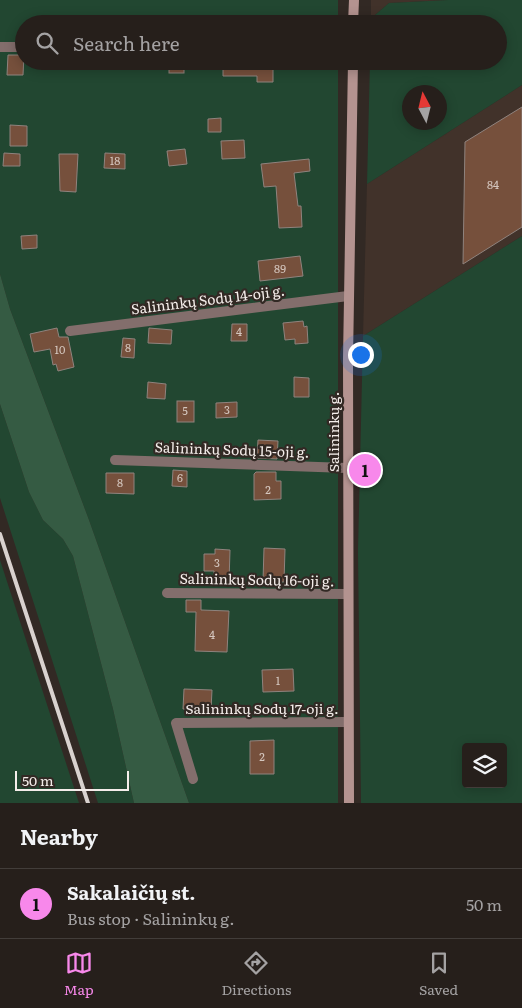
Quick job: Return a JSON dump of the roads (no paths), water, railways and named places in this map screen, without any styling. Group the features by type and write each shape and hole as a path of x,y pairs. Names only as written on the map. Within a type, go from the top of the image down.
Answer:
{"main road":[{"path":"353,15 354,0"},
{"name":"Salininkų g.","path":"349,803 347,594 348,296 353,70"}],"street":[{"path":"0,47 15,47"},
{"name":"Salininkų Sodų 14-oji g.","path":"70,331 348,296"},
{"name":"Salininkų Sodų 15-oji g.","path":"115,460 348,468"},
{"name":"Salininkų Sodų 16-oji g.","path":"167,593 347,594"},
{"name":"Salininkų Sodų 17-oji g.","path":"194,779 176,723 348,722"}],"railway":[{"path":"0,534 88,803"}],"place":[{"name":"Sakalaičių st.","path":"365,470"}]}
